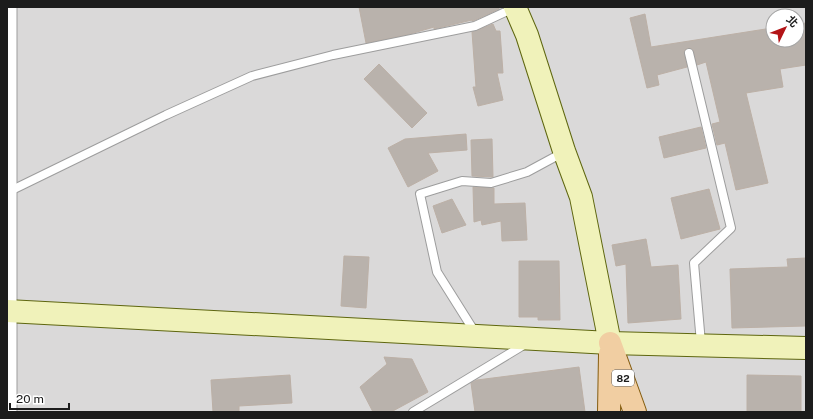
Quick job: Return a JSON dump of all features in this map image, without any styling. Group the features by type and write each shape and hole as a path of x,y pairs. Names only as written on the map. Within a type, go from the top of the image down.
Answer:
{"main road":[{"path":"515,7 527,35 564,151 581,197 610,343"},
{"path":"8,311 610,343 806,348"},
{"name":"82","path":"609,412 610,343"},
{"name":"82","path":"610,343 635,412"}],"street":[{"path":"8,7 8,412"}],"lane":[{"path":"8,192 166,115 252,76 333,55 475,26 515,7"},
{"path":"689,53 731,228 694,263 702,346"},
{"path":"477,336 437,272 420,194 462,181 490,183 498,181 527,172 564,151"},
{"path":"413,412 534,339"}],"shaded area":[{"path":"7,7 806,7 806,412 7,412"}],"building":[{"path":"359,7 499,7 499,9 473,21 434,29 434,27 410,34 366,43"},
{"path":"645,14 651,47 765,29 765,48 805,48 806,23 806,65 780,69 783,87 746,93 768,183 736,190 725,143 717,145 712,124 720,122 706,62 697,65 693,49 687,48 684,51 687,67 657,75 659,85 647,88 630,18"},
{"path":"493,24 496,31 500,31 503,73 497,73 503,100 478,106 473,87 476,87 472,32"},
{"path":"379,64 427,113 412,128 364,79"},
{"path":"701,127 706,148 664,158 659,137"},
{"path":"466,134 467,150 428,153 438,171 408,187 388,148 405,139"},
{"path":"492,139 493,177 472,176 471,140"},
{"path":"473,187 494,188 494,204 525,203 527,240 502,241 501,221 482,225 481,220 474,222"},
{"path":"709,189 720,229 681,239 671,198"},
{"path":"452,199 466,225 442,233 433,206"},
{"path":"646,239 651,267 678,265 681,319 628,323 626,264 616,266 612,245"},
{"path":"344,256 369,257 366,308 341,306"},
{"path":"806,258 806,326 732,328 730,269 788,267 787,259"},
{"path":"519,261 559,261 560,320 538,320 538,317 519,317"},
{"path":"384,357 412,359 428,392 391,412 373,412 360,387 387,364"},
{"path":"579,367 585,412 475,412 471,383 477,380"},
{"path":"290,375 292,403 239,406 239,412 213,412 211,380"},
{"path":"747,375 801,376 801,412 747,412"}]}
